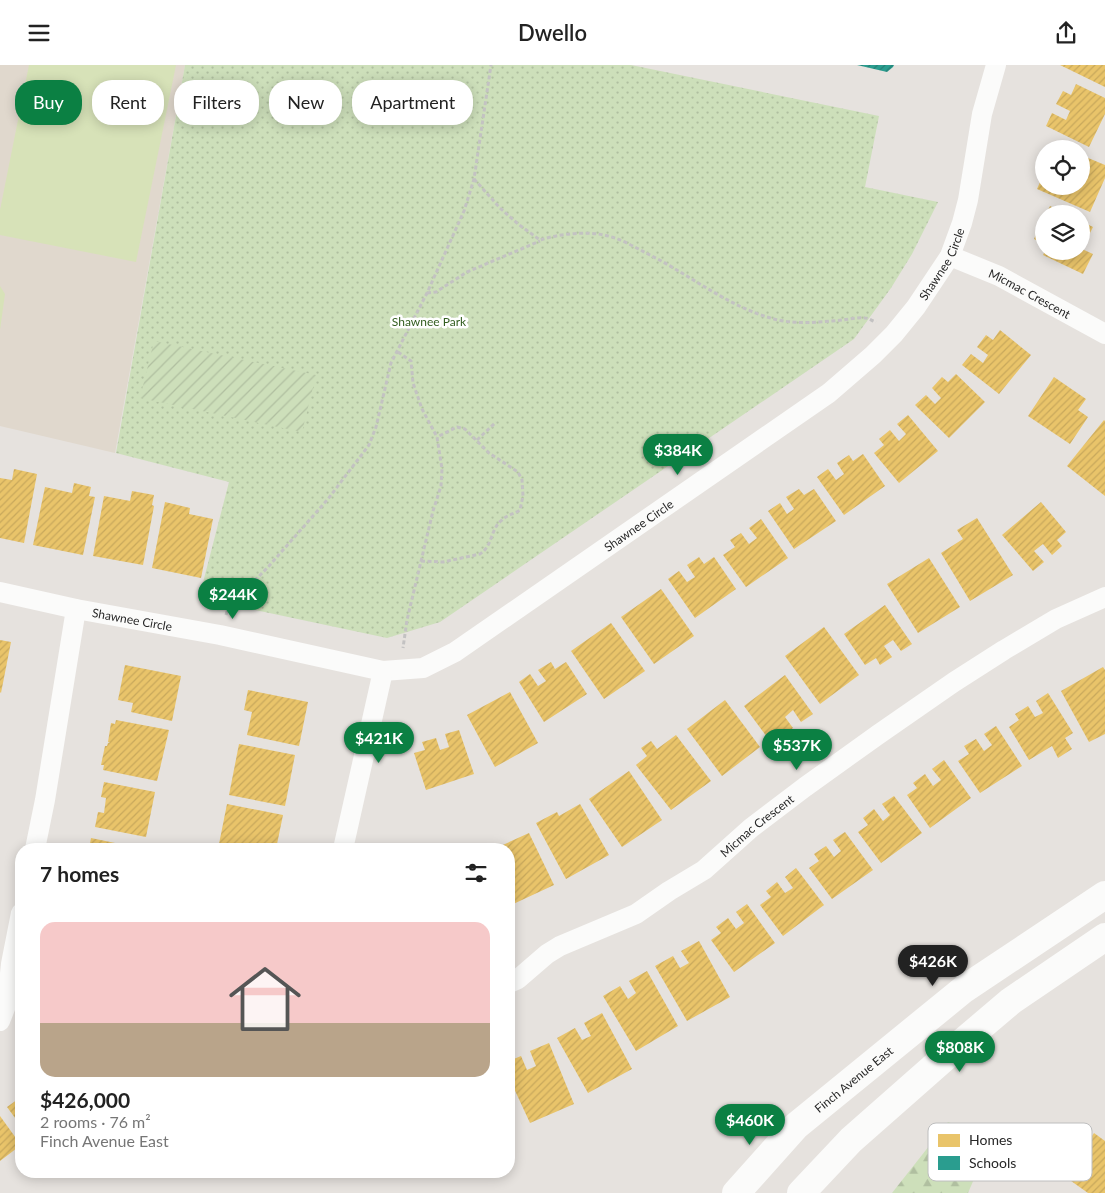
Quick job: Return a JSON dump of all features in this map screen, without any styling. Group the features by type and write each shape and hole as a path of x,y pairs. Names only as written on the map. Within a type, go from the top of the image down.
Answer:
{"main road":[{"name":"Finch Avenue East","path":"736,1193 796,1126 964,989 1105,895"},
{"path":"801,1193 851,1140 1012,1001 1105,937"}],"street":[{"name":"Shawnee Circle","path":"0,592 76,609 220,635 383,671 423,668 455,652 829,393 894,334 916,307 950,256 968,200 982,114 996,65"},
{"name":"Micmac Crescent","path":"950,256 999,276 1105,334"},
{"name":"Micmac Crescent","path":"515,980 560,946 636,914 704,869 751,828 805,787 878,733 954,682 1056,619 1105,597"},
{"name":"Shawnee Circle","path":"35,843 46,791 76,609"},
{"path":"344,843 383,671"},
{"path":"0,1021 7,1003 15,944"}],"path":[{"path":"220,635 228,608 269,566 328,499 369,445 376,427 386,377 391,363 427,293 464,211 474,179 491,65"},
{"path":"474,179 506,213 540,240"},
{"path":"427,293 436,292 467,272 540,240 552,236 586,233 619,239 664,262 744,309 760,315 789,323 809,323 866,317 879,322"},
{"path":"398,352 411,361 413,383 418,398 437,437 443,479 421,561 402,651"},
{"path":"477,440 496,423"},
{"path":"421,561 442,563 480,554 488,546 493,531 501,520 518,512 524,496 520,475 513,467 489,453 470,432 462,427 451,429 437,437"}],"shaded area":[{"path":"0,65 185,65 182,80 174,80 174,125 115,453 0,426"}],"green space":[{"path":"29,65 176,65 164,124 164,80 92,80 92,125 164,125 136,262 0,235 0,210 17,125 82,125 82,80 26,80"},
{"name":"Shawnee Park","path":"185,65 631,65 879,116 865,187 938,202 912,254 891,288 854,339 440,622 387,638 199,598 229,482 116,453 174,125 259,125 259,80 182,80"},
{"path":"0,286 5,294 0,330"},
{"path":"154,341 316,375 302,432 140,398"},
{"path":"928,1147 928,1181 973,1181 968,1193 892,1193"}],"building: Homes":[{"path":"1060,65 1105,65 1105,87"},
{"path":"1076,84 1105,98 1105,114 1090,145 1090,140 1075,140 1046,126 1052,113 1066,120 1070,111 1056,104 1063,91 1071,95"},
{"path":"1090,159 1105,165 1105,178 1090,212 1090,205 1074,205 1051,195 1090,195"},
{"path":"1054,260 1090,260 1083,274"},
{"path":"1000,330 1031,355 999,394 962,365 971,354 983,363 988,355 977,347 986,335 993,340"},
{"path":"956,374 985,402 949,438 915,405 926,395 935,404 941,398 932,388 942,377 948,382"},
{"path":"1054,377 1086,399 1078,410 1088,417 1070,444 1028,416"},
{"path":"908,415 938,451 899,483 874,453 884,445 879,439 890,430 899,441 906,434 897,424"},
{"path":"1105,421 1105,496 1067,466"},
{"path":"863,454 885,486 844,515 817,477 828,469 836,480 844,474 837,463 849,455 853,461"},
{"path":"14,469 37,474 24,543 0,538 0,478 12,480"},
{"path":"74,483 91,487 89,496 95,497 83,555 33,545 45,487 72,493"},
{"path":"799,489 804,495 814,489 836,521 794,549 768,511 780,503 787,514 794,509 786,497"},
{"path":"132,491 154,495 152,505 154,506 143,565 93,556 104,496 130,501"},
{"path":"165,502 190,508 189,514 213,519 201,578 152,568"},
{"path":"1041,502 1066,532 1057,540 1062,546 1052,555 1043,544 1034,551 1044,562 1033,571 1002,535"},
{"path":"977,518 1013,575 970,601 941,553 963,539 957,530"},
{"path":"761,519 788,558 746,587 723,555 735,547 730,540 741,533 749,544 757,538 749,528"},
{"path":"699,557 704,564 714,557 736,589 695,618 668,579 679,571 687,582 695,577 687,565"},
{"path":"929,558 960,607 918,633 887,584"},
{"path":"661,589 694,636 654,664 621,617"},
{"path":"885,605 912,644 901,651 893,640 884,646 892,657 880,665 876,658 865,665 844,634"},
{"path":"611,623 645,671 604,699 571,651"},
{"path":"824,627 859,675 820,704 785,656"},
{"path":"0,640 11,642 1,693 0,692"},
{"path":"551,662 555,669 566,662 587,694 544,722 519,682 530,674 538,686 546,681 538,670"},
{"path":"125,665 181,676 172,721 131,712 133,703 118,700"},
{"path":"1103,667 1105,670 1105,734 1089,742 1061,691"},
{"path":"785,675 813,714 801,722 793,710 785,717 793,728 781,737 777,730 767,737 744,706"},
{"path":"248,690 308,702 299,746 247,735 252,712 244,710"},
{"path":"510,692 538,743 495,767 467,715"},
{"path":"1048,693 1073,733 1065,738 1072,749 1058,758 1052,746 1029,760 1009,727 1019,720 1015,714 1028,706 1035,717 1043,713 1036,701"},
{"path":"725,700 760,747 722,776 687,729"},
{"path":"116,720 169,730 157,781 103,770 104,765 101,765 105,746 110,743 108,742 111,723 115,724"},
{"path":"996,726 1022,766 980,793 958,761 969,754 964,746 976,739 984,751 992,745 984,734"},
{"path":"459,730 474,774 426,790 414,753 425,750 422,742 436,738 440,750 449,747 445,734"},
{"path":"676,735 711,781 671,810 636,765 647,756 641,748 651,741 657,749"},
{"path":"239,744 295,755 285,806 229,795"},
{"path":"944,760 971,798 930,828 907,795 917,788 913,783 925,774 933,786 941,780 932,769"},
{"path":"629,771 662,820 622,847 589,799"},
{"path":"104,782 155,792 146,837 95,827 98,812 104,813 106,798 101,797"},
{"path":"894,796 922,833 881,863 858,832 868,825 863,818 874,809 883,821 890,815 882,804"},
{"path":"227,804 283,815 277,843 219,843"},
{"path":"580,804 609,855 566,879 536,823 557,812 559,816"},
{"path":"845,832 873,870 832,899 809,868 819,861 814,854 826,846 834,857 841,851 833,840"},
{"path":"529,833 554,885 515,903 515,843 507,843"},
{"path":"91,838 115,843 90,843"},
{"path":"796,868 824,905 783,936 760,905 771,897 766,891 777,882 785,893 793,888 785,877"},
{"path":"747,904 775,943 734,972 711,940 721,933 716,927 728,918 736,929 744,923 736,912"},
{"path":"699,941 730,997 687,1021 655,966 673,956 680,968 689,963 681,951"},
{"path":"647,971 678,1026 636,1051 603,996 620,986 628,999 636,993 629,981"},
{"path":"602,1013 632,1069 588,1093 557,1038 575,1028 582,1040 591,1036 584,1023"},
{"path":"549,1043 574,1104 530,1123 515,1091 515,1058 521,1056 527,1070 536,1066 530,1051"},
{"path":"15,1101 15,1118 7,1107"},
{"path":"0,1116 15,1137 15,1150 0,1161"},
{"path":"1094,1133 1105,1141 1105,1193 1088,1193 1071,1181 1092,1181 1092,1136"}],"building: Schools":[{"path":"857,65 894,65 887,72"}]}
